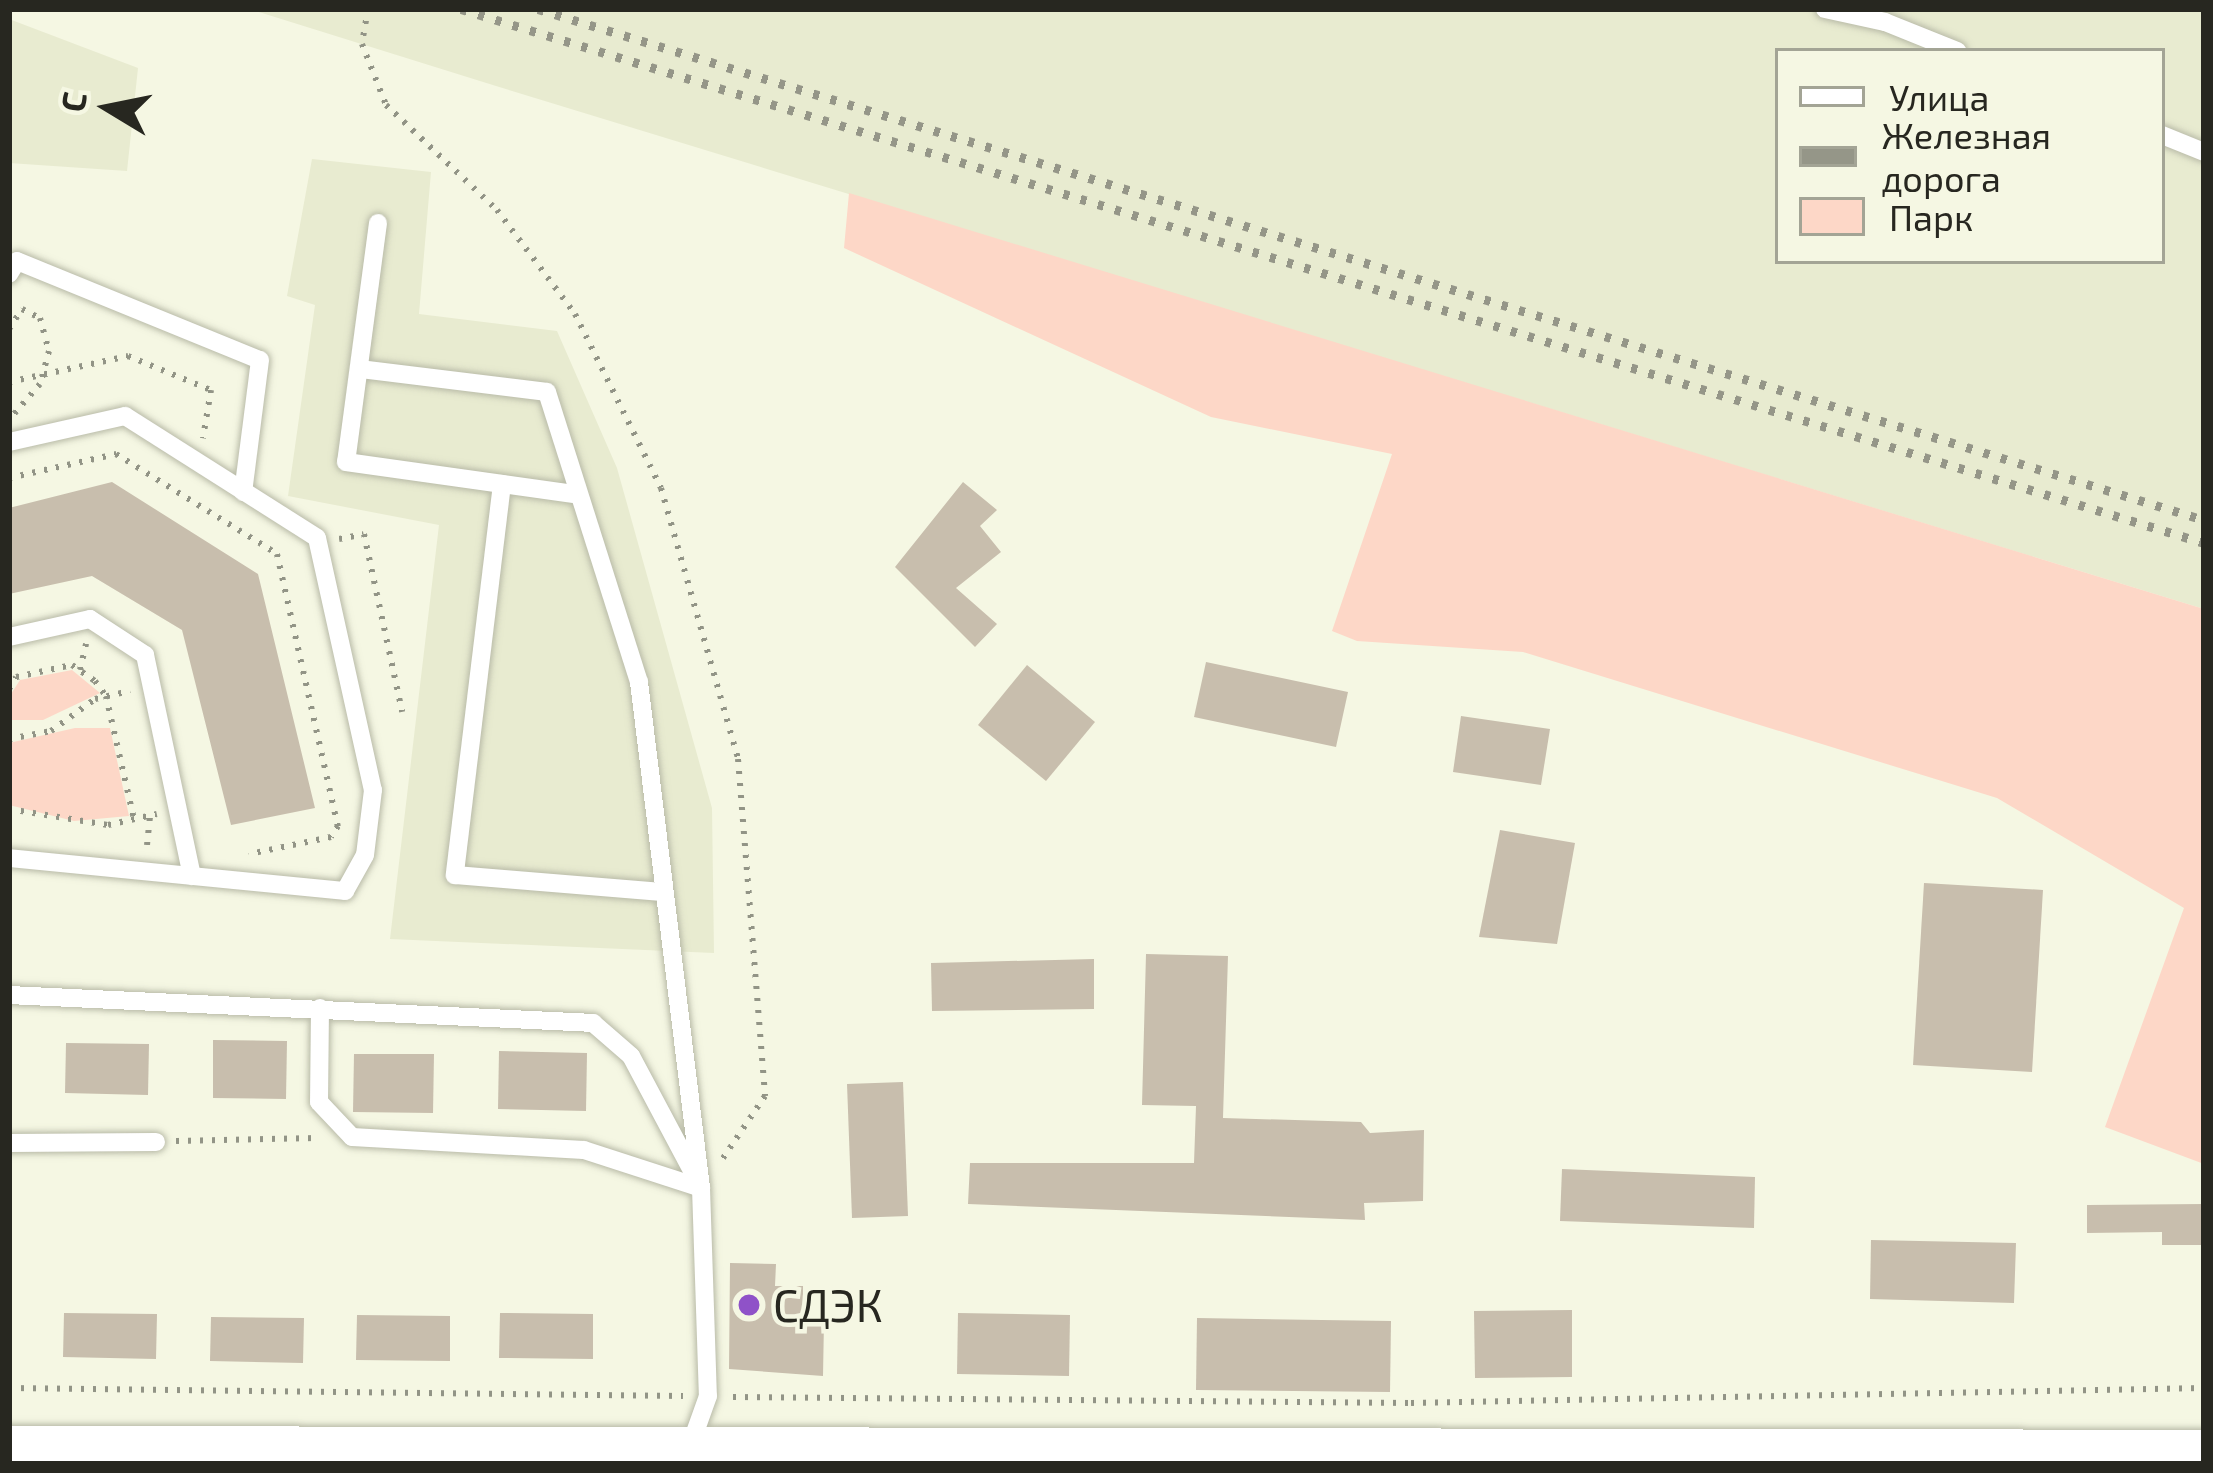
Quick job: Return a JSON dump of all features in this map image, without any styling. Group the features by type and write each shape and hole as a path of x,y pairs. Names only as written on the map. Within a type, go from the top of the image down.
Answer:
{"main road":[{"path":"9,1453 489,1460 687,1454 2009,1461 2204,1457"}],"lane":[{"path":"1825,9 1885,22 1950,48"},
{"path":"2165,136 2204,152"},
{"path":"378,223 346,463 574,494"},
{"path":"12,264 260,361 242,492"},
{"path":"361,369 547,392 574,494 639,682 701,1188 708,1396 687,1454"},
{"path":"9,442 125,416 322,543 374,790 364,855 345,891 9,858"},
{"path":"502,484 454,875 662,892"},
{"path":"9,637 89,619 145,656 192,876"},
{"path":"9,995 593,1023 631,1056 701,1188"},
{"path":"320,1008 319,1102 352,1137 584,1150 701,1188"},
{"path":"9,1143 156,1142"}],"path":[{"path":"368,9 362,44 386,105 497,210 575,314 661,488 732,736 765,1096 701,1188"},
{"path":"9,329 22,309 40,318 49,351 40,384 9,415"},
{"path":"9,478 116,454 278,554 364,534 402,712"},
{"path":"242,856 331,837 338,826 278,554"},
{"path":"10,665 16,677"},
{"path":"9,689 16,677 72,665 106,696 134,819"},
{"path":"9,739 51,731 106,696 151,686"},
{"path":"9,809 67,823 134,819 178,809"},
{"path":"156,1142 352,1137"},
{"path":"9,1388 1411,1402 2204,1388"}],"shaded area":[{"path":"249,9 2204,9 2204,609 496,86"},
{"path":"9,19 138,68 127,171 9,163"},
{"path":"312,159 431,172 419,314 557,331 617,468 712,808 714,953 390,939 439,525 288,496 315,305 287,296"}],"green space":[{"path":"849,193 2204,609 2204,1164 2105,1127 2184,908 1997,798 1523,652 1357,641 1332,631 1392,454 1211,417 844,248"},
{"path":"72,670 100,693 43,720 9,720 9,697 20,680"},
{"path":"75,728 110,728 129,816 74,821 9,805 9,743"}],"building":[{"path":"112,482 258,574 315,808 231,825 182,630 92,576 9,594 9,508"},
{"path":"963,482 997,510 980,526 1001,552 956,588 997,624 975,647 895,567"},
{"path":"1206,662 1348,692 1336,747 1194,717"},
{"path":"1027,665 1095,722 1046,781 978,725"},
{"path":"1461,716 1550,729 1541,785 1453,772"},
{"path":"1500,830 1575,843 1557,944 1479,937"},
{"path":"1924,883 2043,890 2032,1072 1913,1065"},
{"path":"1146,954 1228,956 1223,1118 1361,1122 1370,1133 1424,1130 1423,1201 1364,1203 1365,1220 968,1204 970,1163 1194,1163 1196,1106 1142,1105"},
{"path":"1094,959 1094,1009 932,1011 931,963"},
{"path":"213,1040 287,1041 286,1099 213,1098"},
{"path":"66,1043 149,1044 148,1095 65,1093"},
{"path":"499,1051 587,1053 586,1111 498,1109"},
{"path":"354,1054 434,1054 433,1113 353,1112"},
{"path":"903,1082 908,1216 852,1218 847,1084"},
{"path":"1562,1169 1755,1177 1754,1228 1560,1221"},
{"path":"2204,1204 2204,1245 2162,1245 2162,1232 2087,1233 2087,1205"},
{"path":"1871,1240 2016,1243 2014,1303 1870,1299"},
{"path":"730,1263 776,1264 775,1286 803,1286 803,1321 824,1321 823,1376 729,1369"},
{"path":"1572,1310 1572,1377 1475,1378 1474,1311"},
{"path":"64,1313 157,1314 156,1359 63,1357"},
{"path":"500,1313 593,1314 593,1359 499,1358"},
{"path":"958,1313 1070,1315 1069,1376 957,1374"},
{"path":"357,1315 450,1316 450,1361 356,1360"},
{"path":"211,1317 304,1318 303,1363 210,1361"},
{"path":"1197,1318 1391,1321 1390,1392 1196,1390"}],"railway":[{"path":"461,9 2204,543"},
{"path":"538,9 2204,520"}],"place":[{"name":"СДЭК","path":"749,1305"}]}
